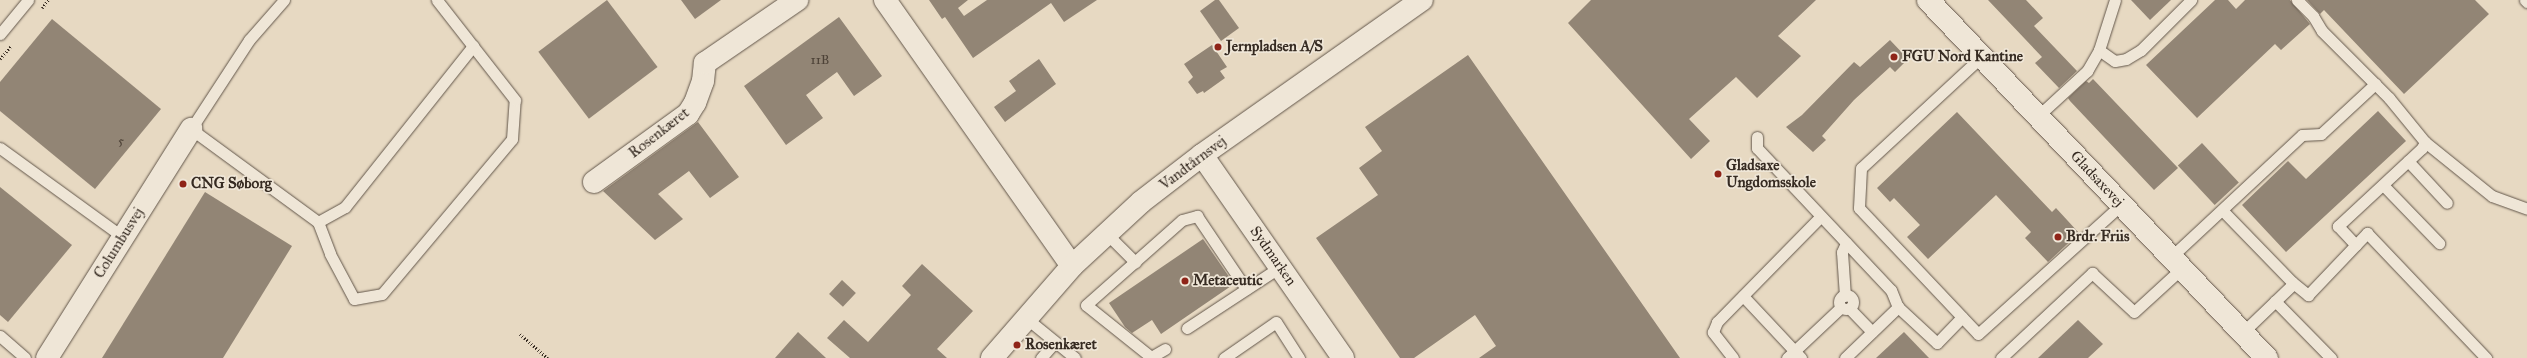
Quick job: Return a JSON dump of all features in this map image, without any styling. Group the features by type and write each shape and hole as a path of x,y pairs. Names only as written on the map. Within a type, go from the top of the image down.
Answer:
{"street":[{"name":"Rosenkæret","path":"594,182 688,114 695,103 703,81 705,63 797,0"},
{"path":"885,0 1072,266"},
{"name":"Vandtårnsvej","path":"992,358 1072,266 1141,202 1202,155 1422,0"},
{"name":"Gladsaxevej","path":"1928,0 2267,358"},
{"name":"Columbusvej","path":"47,358 191,129"},
{"name":"Sydmarken","path":"1202,155 1344,358"}],"lane":[{"path":"0,34 28,0"},
{"path":"284,0 249,40 191,129 318,222 330,254 354,299 382,294 512,139 515,100 437,0"},
{"path":"2038,116 2086,71 2099,50 2115,0"},
{"path":"2099,50 2115,61 2126,59 2140,50 2191,0"},
{"path":"2297,0 2313,16 2322,31 2375,84 2425,142 2492,196 2527,209"},
{"path":"318,222 345,207 473,46"},
{"path":"1982,57 1861,168 1859,208 1978,334 2121,205"},
{"path":"2001,358 2092,273 2134,312 2176,262 2223,211 2296,140 2302,135 2321,134 2375,84"},
{"path":"1757,137 1757,148 1891,290 1898,307 1937,343 1962,317"},
{"path":"2356,245 2338,226 2408,161 2425,142"},
{"path":"0,148 123,237"},
{"path":"2408,161 2447,203"},
{"path":"2383,185 2439,243"},
{"path":"2223,211 2292,282 2308,295 2367,233 2486,358"},
{"path":"1165,349 1151,357 1086,305 1182,220 1197,216 1246,289"},
{"path":"1733,358 1713,332 1717,322 1821,216"},
{"path":"1107,234 1135,262"},
{"path":"1743,296 1794,356 1853,300 1845,296 1842,252 1846,243"},
{"path":"1187,328 1280,266"},
{"path":"2243,332 2291,286 2292,282"},
{"path":"2275,301 2331,358"},
{"path":"1845,358 1898,307"},
{"path":"1845,308 1872,332"},
{"path":"1026,318 1075,358"},
{"path":"1224,358 1276,322 1299,358"},
{"path":"0,336 25,358"},
{"path":"1041,358 1055,342"}],"path":[{"path":"520,334 548,358"}],"building":[{"path":"607,0 658,67 589,119 538,52"},
{"path":"681,0 721,0 695,19"},
{"path":"929,0 968,0 958,8 964,16 987,0 1097,0 1064,22 1051,3 973,58 945,17 942,19"},
{"path":"1215,0 1219,0 1239,28 1221,41 1200,11"},
{"path":"1591,0 1816,0 1778,36 1801,56 1757,98 1736,77 1689,119 1710,141 1691,159 1568,23"},
{"path":"1988,0 2026,0 2043,18 2034,26 2077,71 2059,88 2035,63 2042,57"},
{"path":"2131,0 2171,0 2150,20"},
{"path":"2215,0 2228,0 2236,9 2245,0 2290,0 2310,24 2281,50 2275,44 2197,118 2146,65"},
{"path":"2307,0 2475,0 2489,14 2404,94 2324,10 2320,14"},
{"path":"839,17 882,76 854,96 837,72 806,95 823,118 786,145 744,86"},
{"path":"52,19 161,109 95,189 0,111 0,82"},
{"path":"1890,40 1908,59 1895,72 1890,67 1854,100 1822,136 1826,140 1813,152 1786,127 1802,115 1854,62 1860,67"},
{"path":"1212,45 1227,67 1220,71 1225,78 1204,93 1203,91 1197,94 1188,82 1193,77 1184,64"},
{"path":"1468,55 1680,358 1479,358 1496,346 1475,315 1414,358 1400,358 1316,238 1378,195 1359,168 1382,151 1365,127"},
{"path":"1039,59 1056,84 1005,122 994,107 1016,91 1009,81"},
{"path":"2093,79 2178,168 2154,190 2068,98 2086,81 2089,83"},
{"path":"2378,111 2406,141 2286,252 2242,205 2288,161 2306,179"},
{"path":"1957,112 2052,212 2056,208 2079,233 2048,262 2025,238 2031,232 1996,195 1928,259 1907,237 1920,225 1894,198 1890,202 1877,188"},
{"path":"698,122 739,177 710,198 689,171 658,194 683,219 655,240 603,191"},
{"path":"2202,143 2239,182 2215,205 2178,166"},
{"path":"0,187 72,245 8,322 0,315"},
{"path":"205,192 292,246 223,358 102,358"},
{"path":"1203,239 1234,284 1161,334 1152,320 1132,333 1125,327 1109,303"},
{"path":"922,264 973,311 937,349 947,358 850,358 827,338 844,320 868,342 911,295 902,286"},
{"path":"842,280 856,293 843,307 829,294"},
{"path":"2078,320 2103,344 2088,358 2038,358"},
{"path":"798,332 826,358 775,358"},
{"path":"1904,332 1929,358 1876,358"}],"place":[{"name":"Jernpladsen A/S","path":"1218,47"},
{"name":"FGU Nord Kantine","path":"1894,57"},
{"name":"Gladsaxe Ungdomsskole","path":"1718,174"},
{"name":"CNG Søborg","path":"183,184"},
{"name":"Brdr. Friis","path":"2058,237"},
{"name":"Metaceutic","path":"1185,281"},
{"name":"Rosenkæret","path":"1017,345"}]}
